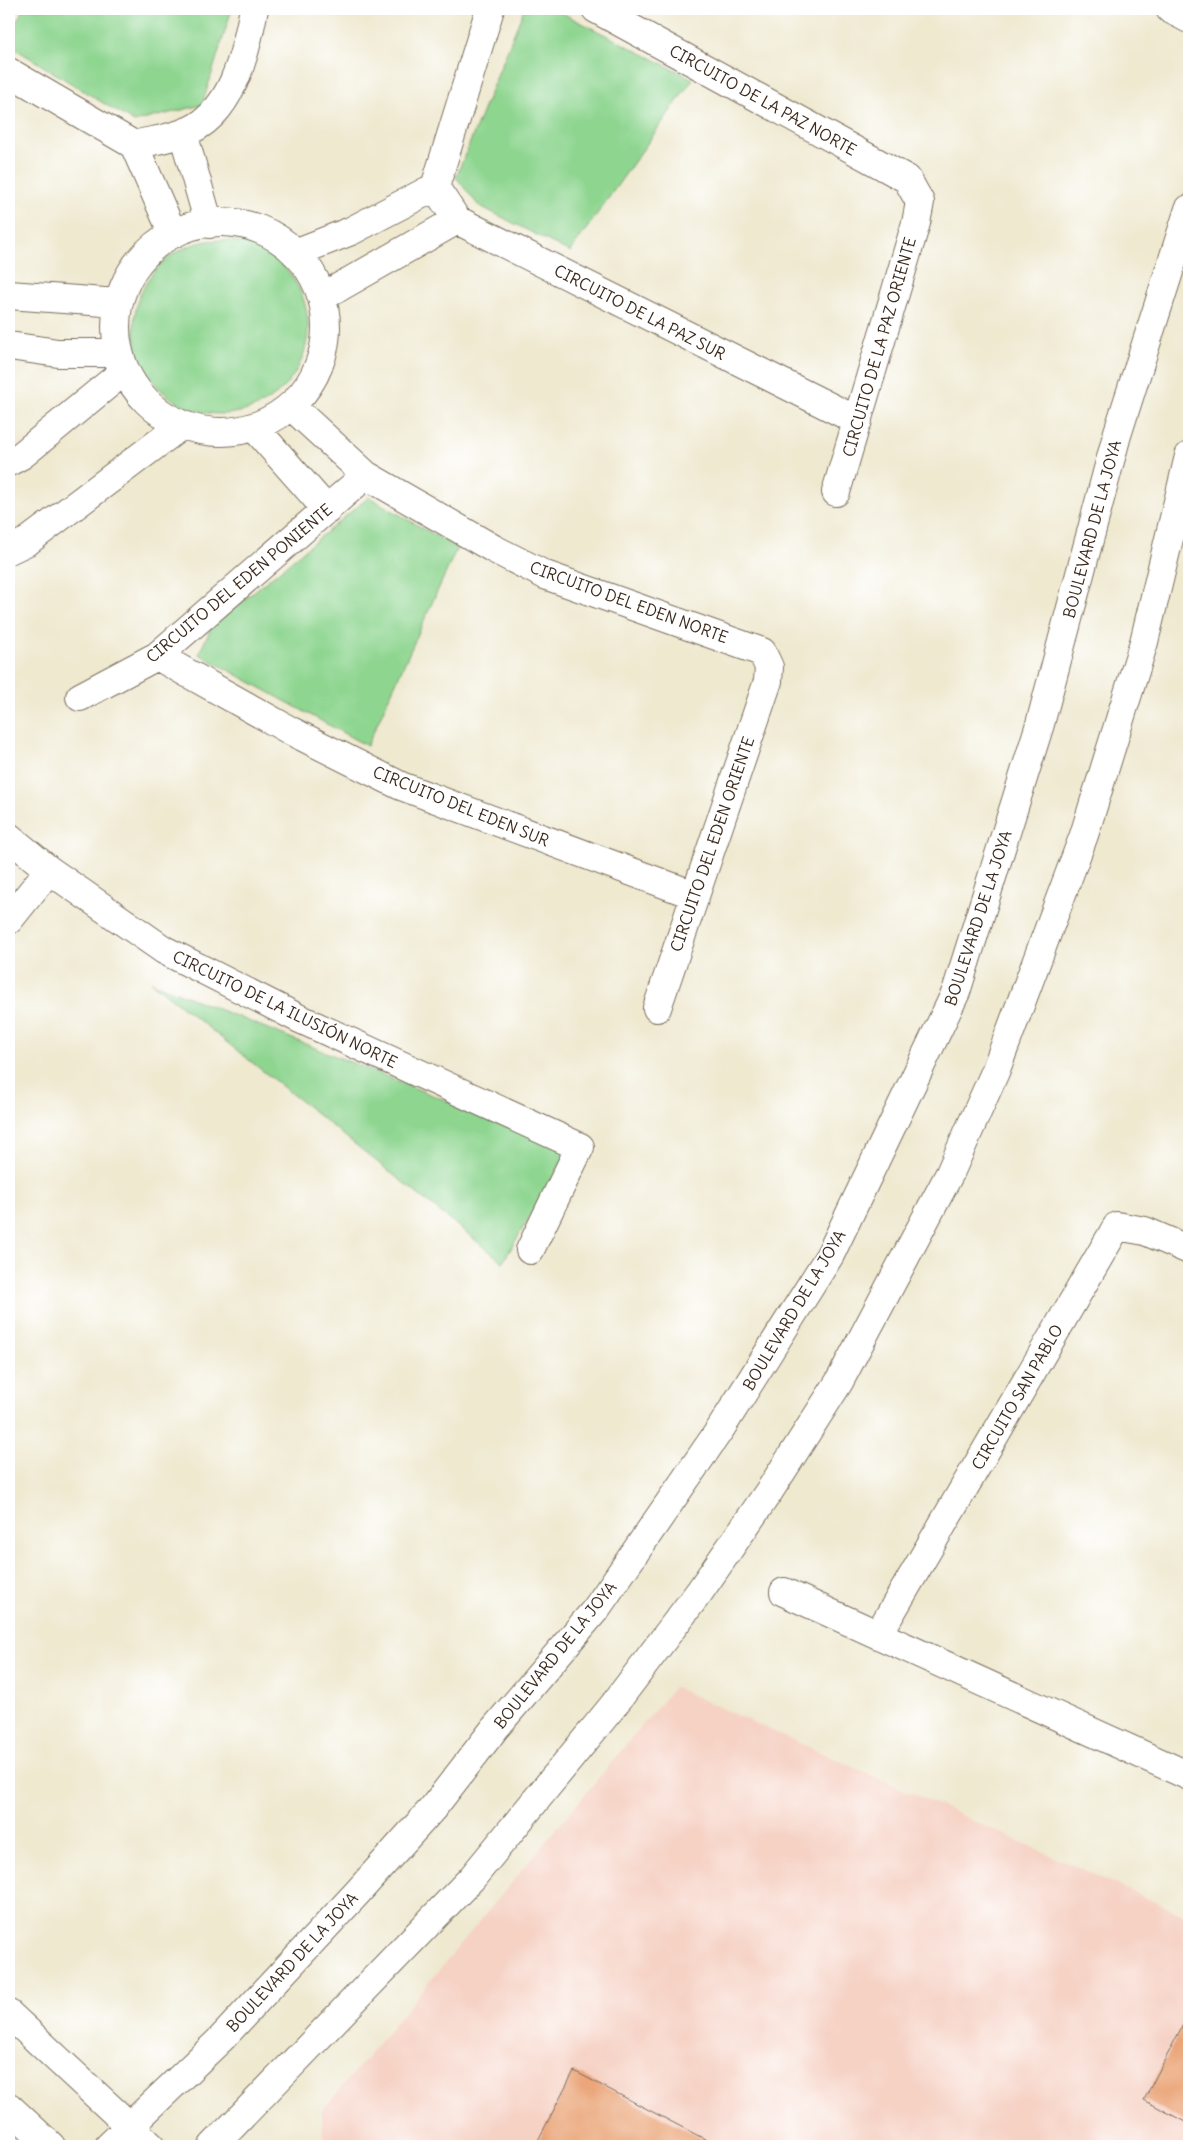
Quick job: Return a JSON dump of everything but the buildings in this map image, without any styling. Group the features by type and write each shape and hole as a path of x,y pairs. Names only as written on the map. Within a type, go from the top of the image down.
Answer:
{"street":[{"path":"134,144 183,133 204,122 218,109 227,94 247,45 254,9"},
{"path":"295,253 351,231 435,188 490,9"},
{"name":"CIRCUITO DE LA PAZ NORTE","path":"596,9 907,179 920,202"},
{"path":"1170,9 1189,19"},
{"path":"9,72 134,144 174,234"},
{"path":"183,133 209,224"},
{"name":"CIRCUITO DE LA PAZ SUR","path":"435,188 457,220 858,421"},
{"name":"CIRCUITO DE LA PAZ ORIENTE","path":"836,492 916,222 920,202"},
{"name":"BOULEVARD DE LA JOYA","path":"109,2146 222,2038 357,1893 433,1808 495,1728 596,1609 721,1428 830,1255 956,992 1040,724 1118,435 1189,209"},
{"path":"322,297 457,220"},
{"path":"209,224 242,225 261,230 279,240 295,253 311,274 322,297 326,321 325,344 318,368 307,389 291,406 274,418 254,427 230,432 206,431 182,425 160,413 142,397 121,363 116,320 118,303 125,284 135,267 148,251 182,230 209,224"},
{"path":"9,295 118,303"},
{"path":"9,346 121,363"},
{"path":"9,462 22,455 121,363"},
{"path":"291,406 366,475"},
{"path":"9,550 28,541 182,425"},
{"path":"254,427 327,510"},
{"path":"213,2146 478,1871 613,1706 700,1591 770,1490 839,1382 950,1173 999,1062 1090,816 1144,642 1189,456"},
{"name":"CIRCUITO DEL EDEN PONIENTE","path":"80,697 157,656 366,475"},
{"name":"CIRCUITO DEL EDEN NORTE","path":"366,475 494,549 545,575 762,652 769,667 768,680"},
{"name":"CIRCUITO DEL EDEN SUR","path":"157,656 291,731 401,786 694,895"},
{"name":"CIRCUITO DEL EDEN ORIENTE","path":"657,1008 768,680"},
{"name":"CIRCUITO DE LA ILUSIÓN NORTE","path":"9,837 49,870 164,950 298,1018 580,1147 530,1250"},
{"path":"9,920 49,870"},
{"name":"CIRCUITO SAN PABLO","path":"878,1635 1117,1226 1145,1231 1189,1250"},
{"path":"784,1592 1189,1776"},
{"path":"9,2014 152,2146"},
{"path":"9,2107 51,2146"}],"shaded area":[{"path":"674,1687 1189,1917 1189,2146 323,2146 322,2111"}],"green space":[{"path":"24,9 232,9 202,105 134,122 9,45 9,34"},
{"path":"524,9 554,9 693,79 570,252 478,205 456,177"},
{"path":"230,240 254,246 270,254 283,265 294,278 302,294 307,310 307,344 302,360 294,376 283,389 270,400 246,411 230,414 212,414 196,411 172,400 148,376 135,344 134,318 137,302 148,278 172,254 204,241"},
{"path":"369,497 457,548 367,746 199,654 212,626"},
{"path":"151,982 569,1150 503,1262"}]}
